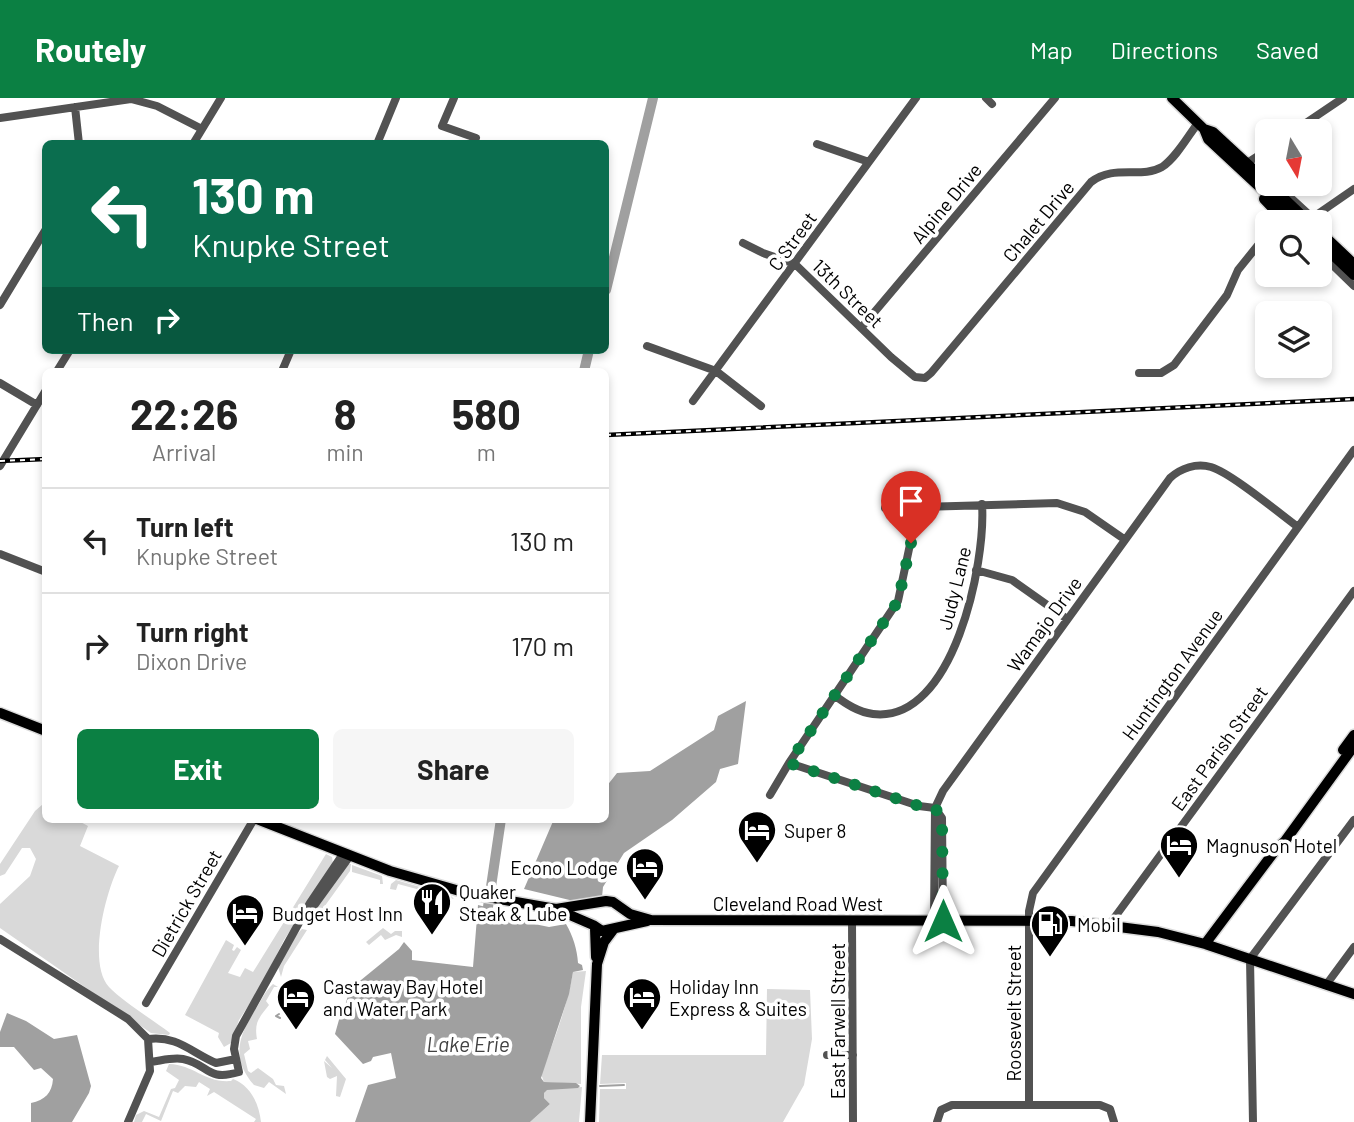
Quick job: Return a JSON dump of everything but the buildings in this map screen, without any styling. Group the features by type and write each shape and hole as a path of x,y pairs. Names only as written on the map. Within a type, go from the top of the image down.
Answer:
{"main road":[{"path":"1180,100 1208,139 1284,210"},
{"path":"1201,126 1213,132 1255,171"},
{"path":"1247,163 1255,168"},
{"path":"1248,176 1273,210"},
{"path":"1283,196 1300,210"},
{"path":"1332,243 1354,264"},
{"path":"1332,254 1354,275"},
{"path":"0,713 42,729"},
{"path":"1277,848 1280,838 1354,735"},
{"path":"1205,944 1354,746"},
{"path":"265,823 390,871 470,894 556,909 606,932 614,929"},
{"path":"556,909 610,901 619,907 621,918 604,942 597,964"},
{"path":"590,1122 597,964 591,910 599,902"},
{"name":"Cleveland Road West","path":"619,907 630,914 651,920"},
{"name":"Cleveland Road West","path":"614,929 651,920 1072,921 1158,932 1205,944 1354,994"}],"street":[{"path":"195,140 220,98"},
{"path":"379,140 396,98"},
{"path":"454,98 442,126 476,138"},
{"name":"C Street","path":"693,401 916,98"},
{"name":"Alpine Drive","path":"861,328 1055,98"},
{"path":"1312,119 1343,98"},
{"path":"0,118 125,100 142,101 166,110 202,129"},
{"path":"75,107 79,140"},
{"name":"Chalet Drive","path":"923,378 931,373 1091,182 1108,173 1161,167 1201,126"},
{"path":"817,144 869,162"},
{"path":"1247,163 1255,158"},
{"path":"1329,210 1354,189"},
{"path":"1288,196 1302,210"},
{"path":"0,305 42,236"},
{"path":"1332,238 1354,257"},
{"name":"13th Street","path":"743,243 795,264 912,375 923,378"},
{"path":"1139,373 1163,372 1177,362 1227,295 1238,270 1255,249"},
{"path":"1332,265 1354,286"},
{"path":"647,346 716,370 761,406"},
{"path":"0,383 37,405"},
{"path":"0,466 42,397"},
{"name":"Huntington Avenue","path":"1028,921 1030,901 1040,883 1354,450"},
{"name":"Wamajo Drive","path":"935,808 943,791 1170,478 1190,467 1208,467 1220,471 1298,527"},
{"path":"885,508 1039,501 1063,504 1086,512 1124,540"},
{"name":"Judy Lane","path":"834,695 855,709 875,715 897,712 917,702 936,679 956,644 965,616 982,542 982,504"},
{"path":"770,795 899,598 912,535 912,508"},
{"path":"0,554 42,570"},
{"path":"976,570 1012,580 1067,619"},
{"name":"East Parish Street","path":"1109,925 1354,591"},
{"path":"789,763 919,806 935,808 938,921"},
{"path":"1253,1122 1250,959 1354,820"},
{"name":"Dietrick Street","path":"146,1003 253,823"},
{"path":"149,1062 183,1059 215,1076 239,1072 234,1049 236,1036 310,903 346,855"},
{"name":"East Farwell Street","path":"852,920 853,1122"},
{"name":"Roosevelt Street","path":"1028,921 1030,1105"},
{"path":"0,940 128,1018 148,1040 150,1071 128,1122"},
{"path":"1326,985 1354,947"},
{"path":"148,1040 160,1038 178,1041 216,1063 236,1059"},
{"path":"827,1055 853,1055"},
{"path":"937,1122 942,1109 956,1105 1100,1105 1110,1109 1114,1122"}],"shaded area":[{"path":"42,805 42,823 82,823 88,826 80,846 119,866 109,892 101,927 99,961 103,976 109,987 170,1033 169,1035 151,1033 0,928 0,904 30,876 36,859 30,848 22,848 5,874 0,876 0,864 35,811"},
{"path":"326,854 332,857 333,864 284,940 260,988 239,1020 231,1043 224,1047 218,1037 219,1033 185,1015 226,940 234,945 232,950 237,947 241,950 228,973 240,977 245,968 253,972"},
{"path":"348,864 351,864 350,871 314,921 312,914"},
{"path":"352,865 382,876 383,884 380,884 380,880 352,872"},
{"path":"396,880 454,899 398,884 396,890 390,889"},
{"path":"383,928 391,934 402,931 402,937 396,935 385,940 381,935 369,945 366,942"},
{"path":"302,929 307,930 284,966 281,977 278,967"},
{"path":"586,971 581,1007 581,1084 544,1082 541,1074 564,1011 573,972"},
{"path":"273,984 278,987 274,987 266,1001 269,1005 258,1020 257,1039 248,1041 250,1049 244,1054 248,1071 251,1073 258,1068 273,1079 276,1085 284,1086 286,1094 269,1082 264,1088 254,1085 246,1075 240,1056 246,1027"},
{"path":"767,989 810,990 812,1039 804,1085 783,1122 599,1122 600,1089 626,1089 626,1083 600,1084 602,1055 766,1055"},
{"path":"327,1056 346,1079 340,1097 336,1096 337,1076 330,1079 327,1077 324,1061 332,1068 325,1060"},
{"path":"169,1064 186,1067 214,1079 233,1079 239,1082 253,1096 261,1122 254,1122 256,1119 214,1092 207,1096 210,1089 199,1082 196,1087 185,1086 178,1093 173,1091 161,1121 146,1114 142,1122 134,1122 136,1115 144,1111 159,1117 171,1089 175,1088 179,1080 166,1071"},
{"path":"582,1087 579,1122 530,1122 550,1104 544,1098 547,1089"}],"water":[{"path":"746,701 738,764 720,769 716,782 672,820 624,853 603,887 602,897 582,903 524,889 552,823 609,823 609,783 617,773 650,771 714,730 718,716"},
{"name":"Lake Erie","path":"478,905 498,910 510,919 549,927 566,924 571,933 578,963 583,970 573,972 569,994 541,1078 544,1082 576,1083 580,1086 547,1090 544,1098 550,1104 530,1122 355,1122 368,1085 396,1078 391,1053 373,1057 371,1061 363,1064 335,1034 350,989 404,942 412,951 412,960 473,967"},
{"path":"7,1013 26,1021 54,1039 77,1035 91,1086 72,1122 31,1122 31,1103 47,1095 53,1079 41,1068 34,1070 14,1047 0,1047 0,1032"}],"waterway":[{"path":"609,278 653,98"},
{"path":"585,368 588,354"},
{"path":"488,907 500,823"},
{"path":"279,1014 276,1016 280,1018"},
{"path":"600,1086 624,1085"}],"railway":[{"path":"609,435 1354,399"},
{"path":"0,461 42,459"}],"place":[{"name":"Super 8","path":"757,864"},
{"name":"Magnuson Hotel","path":"1179,879"},
{"name":"Econo Lodge","path":"645,901"},
{"name":"Quaker Steak & Lube","path":"432,936"},
{"name":"Budget Host Inn","path":"245,947"},
{"name":"Mobil","path":"1050,958"},
{"name":"Castaway Bay Hotel and Water Park","path":"296,1031"},
{"name":"Holiday Inn Express & Suites","path":"642,1031"}],"route":[{"path":"911,543 898,601 789,763 919,806 935,808 942,818 943,921"}]}
